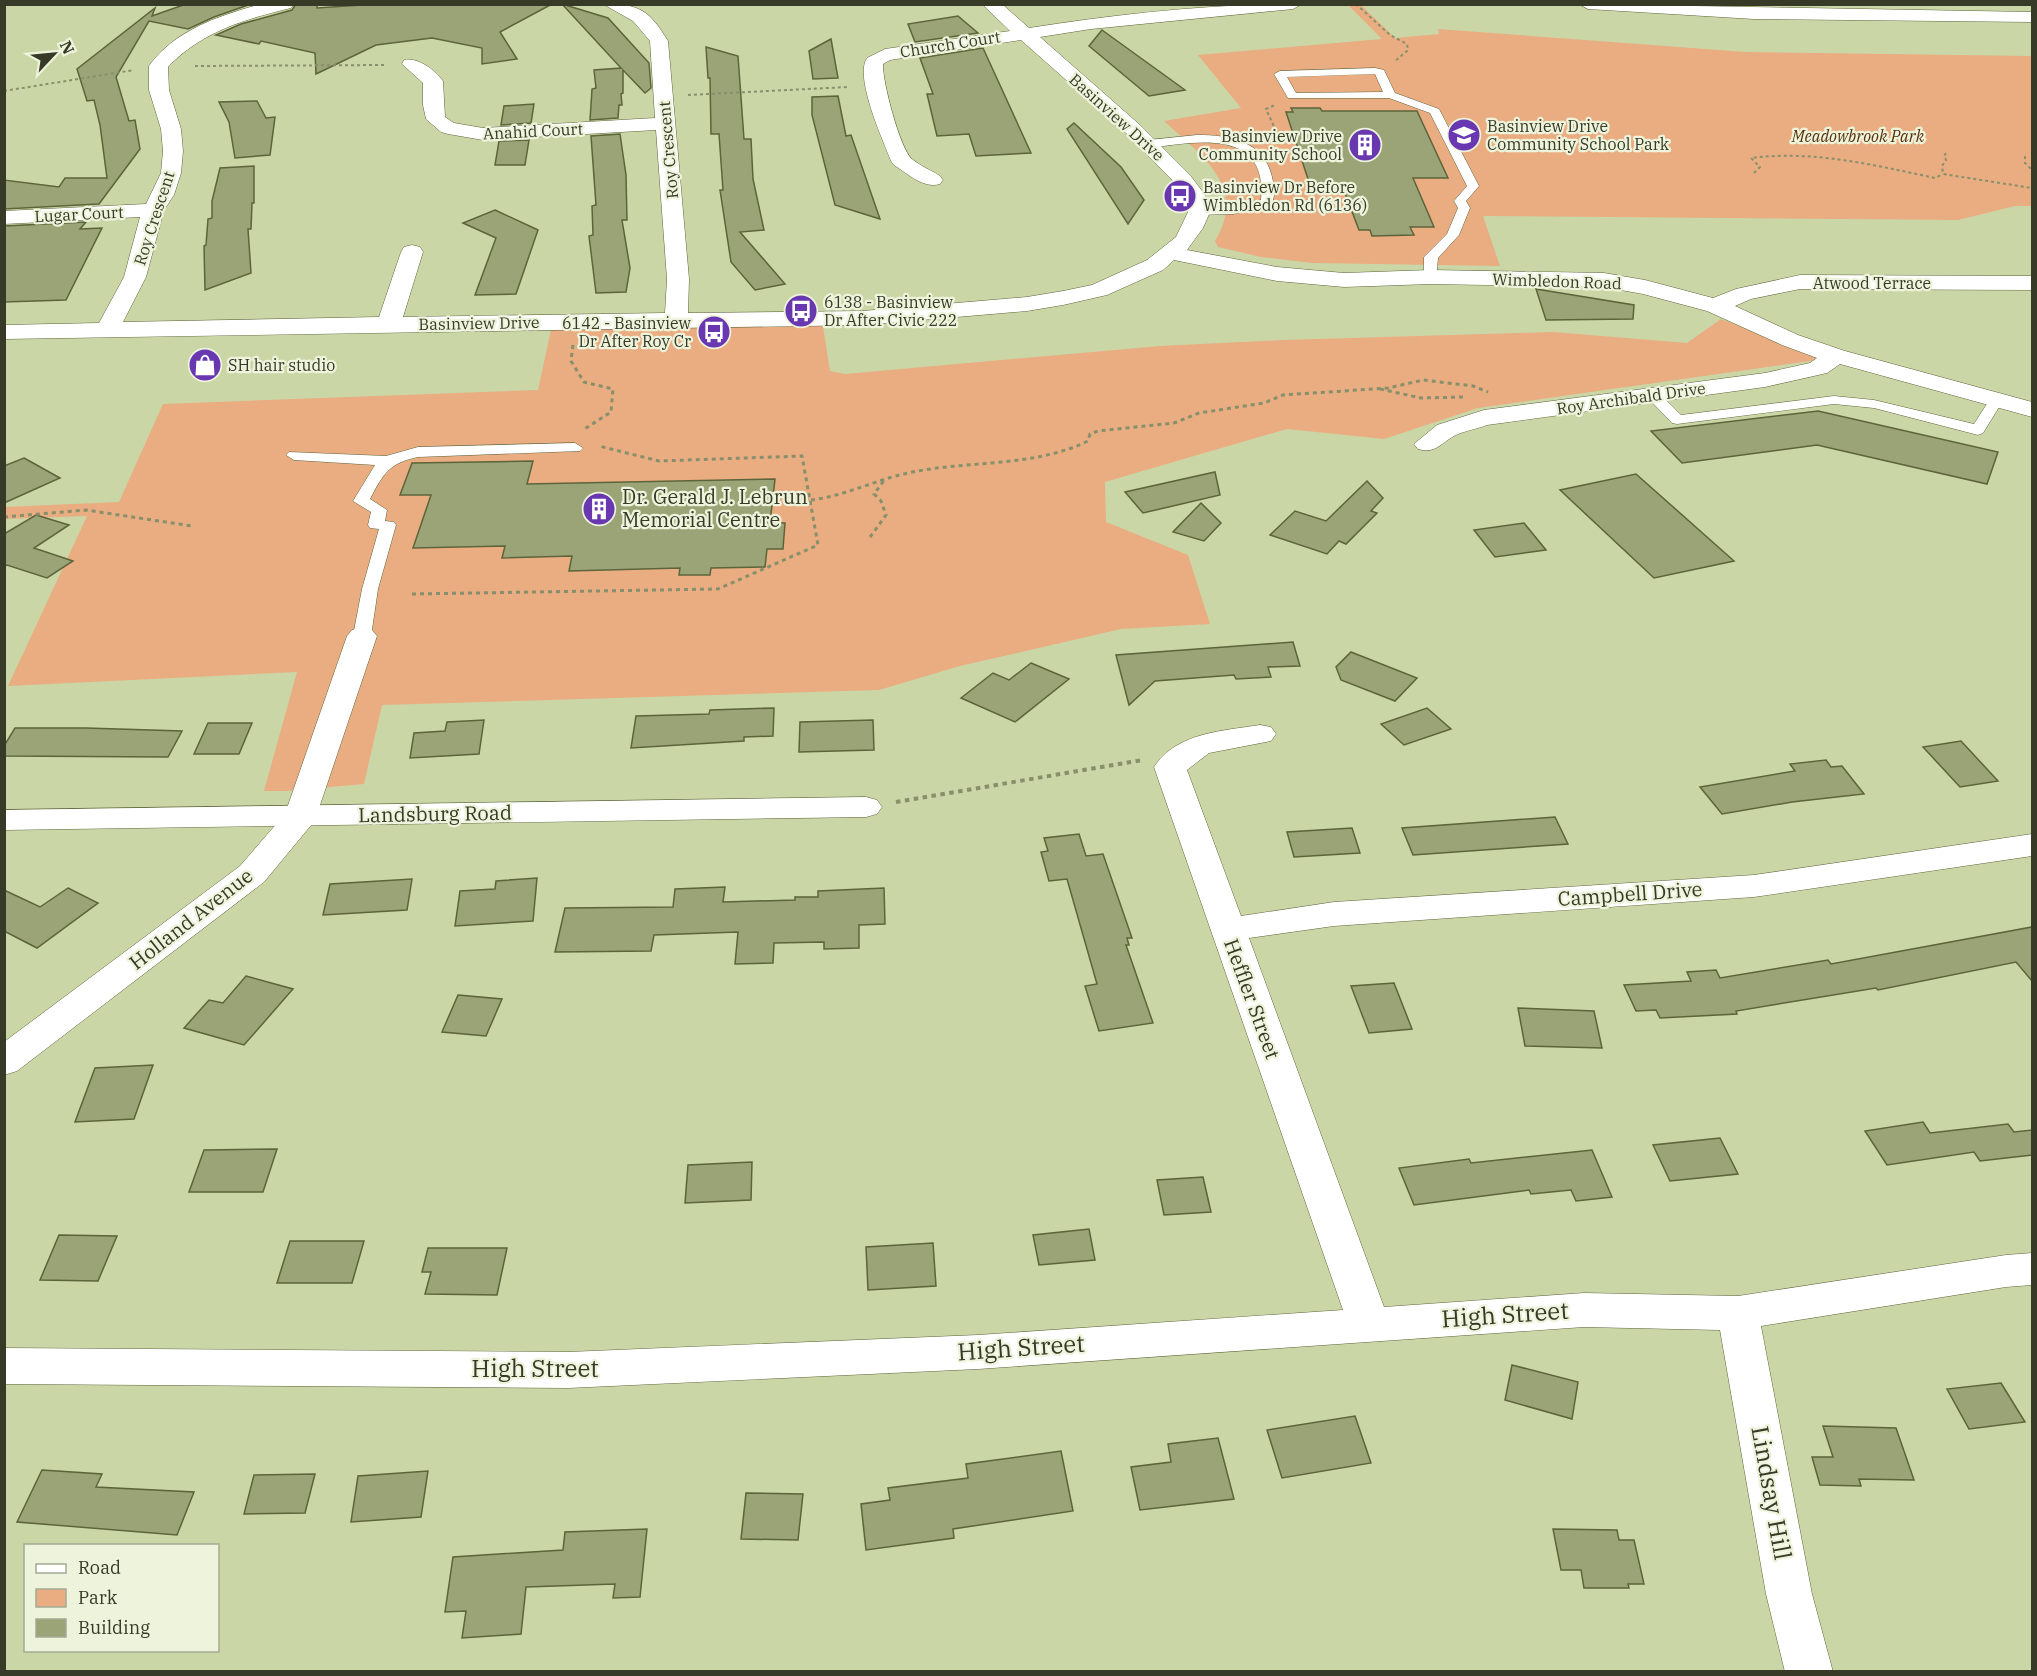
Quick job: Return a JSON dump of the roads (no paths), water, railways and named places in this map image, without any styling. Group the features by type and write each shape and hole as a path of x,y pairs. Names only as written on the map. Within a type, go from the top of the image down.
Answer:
{"street":[{"name":"Roy Crescent","path":"108,329 135,277 153,210 163,195 171,173 173,151 166,106 159,90 158,66 189,38 217,24 285,4"},
{"name":"Roy Crescent","path":"612,4 649,23 659,41 678,279 676,321"},
{"name":"Basinview Drive","path":"4,332 863,318 1028,304 1099,290 1155,266 1184,241 1199,212 1194,195 1183,179 1149,144 992,4"},
{"path":"1025,33 1181,14 1293,4"},
{"path":"1588,4 1811,15 2032,17"},
{"name":"Church Court","path":"933,180 901,160 885,120 873,75 874,62 885,55 1025,33"},
{"name":"Anahid Court","path":"411,64 433,81 435,119 448,128 464,133 513,133 665,123"},
{"name":"Lugar Court","path":"4,218 153,210"},
{"path":"389,324 412,252"},
{"name":"Wimbledon Road","path":"1172,253 1277,274 1344,280 1431,278 1604,280 1645,287 1715,306 1790,340 1836,356 2032,410"},
{"name":"Atwood Terrace","path":"1715,306 1744,294 1800,282 2032,283"},
{"name":"Roy Archibald Drive","path":"1427,444 1446,430 1484,418 1765,380 1818,368 1836,356"},
{"name":"Holland Avenue","path":"4,1062 252,874 300,817 362,636"},
{"name":"Heffler Street","path":"1260,734 1199,745 1170,767 1369,1324"},
{"name":"Landsburg Road","path":"4,820 866,807"},
{"name":"Campbell Drive","path":"1227,930 1334,914 1754,886 2032,845"},
{"name":"High Street","path":"4,1366 568,1370 978,1352 1584,1310 1738,1313 2006,1271 2032,1269"},
{"name":"Lindsay Hill","path":"1738,1313 1790,1594 1809,1671"}],"lane":[{"path":"1390,95 1380,72 1280,74 1292,96 1390,95 1435,111 1473,186 1460,201 1464,207 1453,235 1445,246 1431,257 1431,278"},
{"path":"1149,144 1201,138 1233,141 1250,148 1258,157 1269,193 1267,202 1250,208 1220,213 1199,212"},
{"path":"1653,395 1677,420 1834,400 1874,404 1978,430 1997,399"},
{"path":"362,636 382,525 380,510 361,501 379,468 386,461 418,452 555,448 572,443"},
{"path":"294,454 386,461"}],"place":[{"name":"Basinview Drive Community School Park","path":"1464,135"},
{"name":"Basinview Drive Community School","path":"1365,145"},
{"name":"Basinview Dr Before Wimbledon Rd (6136)","path":"1180,196"},
{"name":"6138 - Basinview Dr After Civic 222","path":"801,311"},
{"name":"6142 - Basinview Dr After Roy Cr","path":"714,332"},
{"name":"SH hair studio","path":"205,365"},
{"name":"Dr. Gerald J. Lebrun Memorial Centre","path":"599,509"}],"park label":[{"name":"Meadowbrook Park","path":"1858,136"}]}
